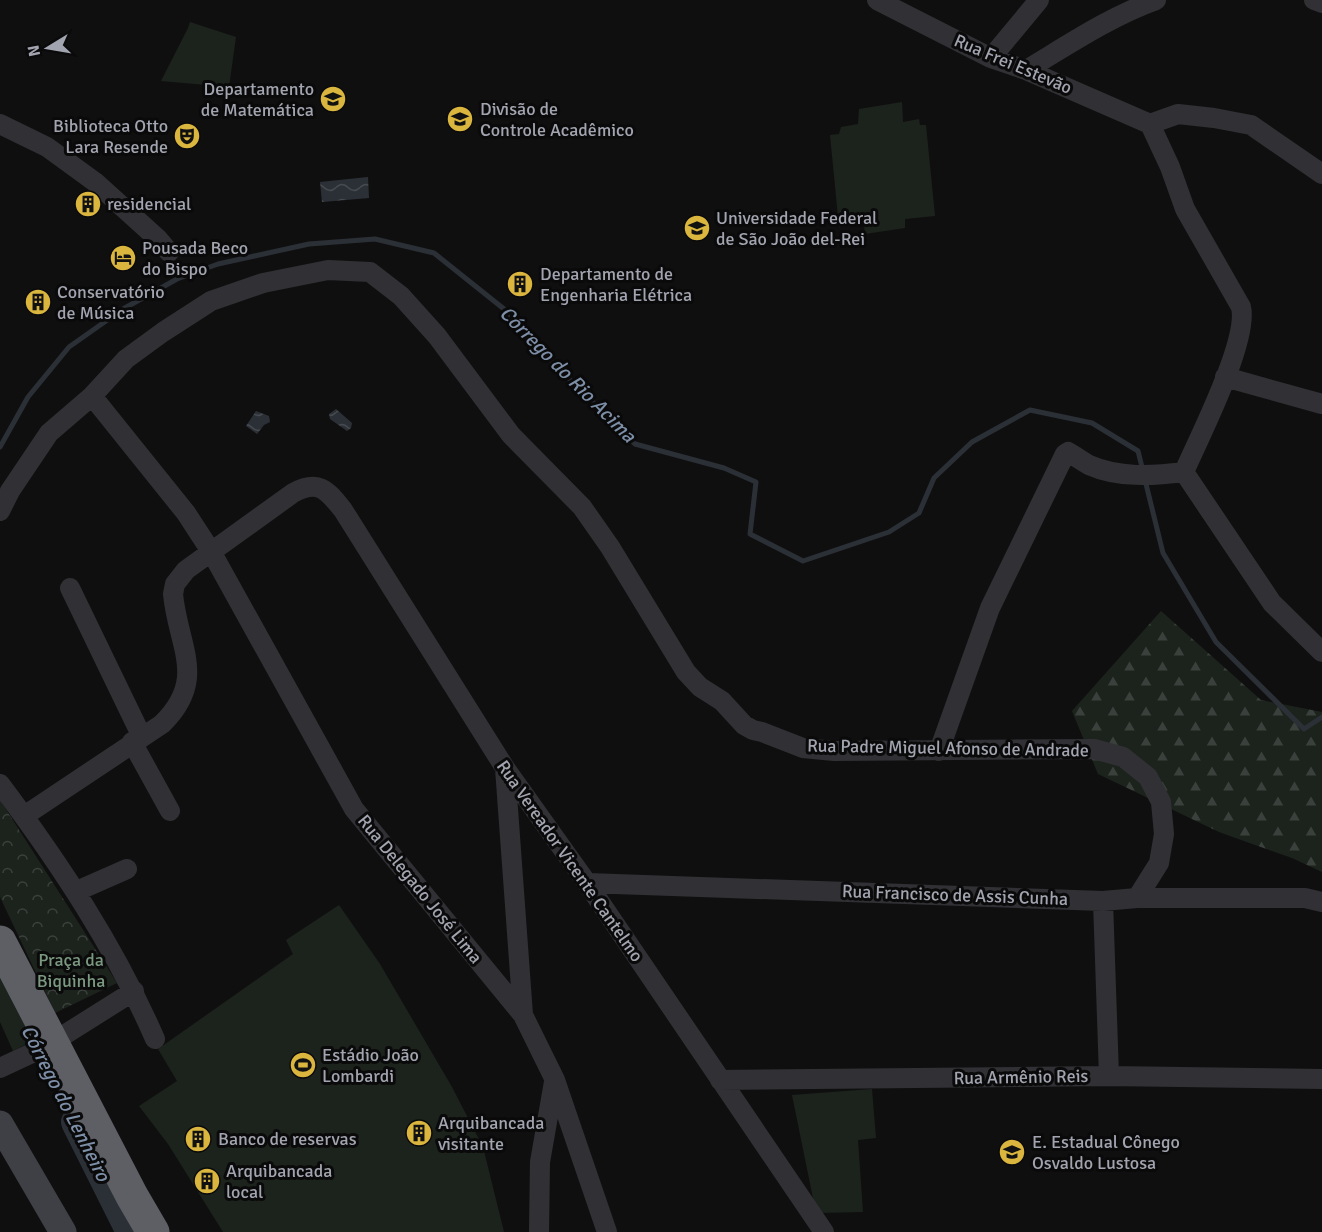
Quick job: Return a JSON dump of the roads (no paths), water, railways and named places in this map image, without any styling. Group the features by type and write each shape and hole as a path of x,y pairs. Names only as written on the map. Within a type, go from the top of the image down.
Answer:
{"highway":[{"path":"0,942 48,1045 153,1232"}],"main road":[{"path":"0,1125 63,1232"}],"street":[{"name":"Rua Frei Estevão","path":"877,0 992,58 1026,70 1150,124"},
{"path":"992,58 1039,0"},
{"path":"1026,70 1105,22 1156,0"},
{"path":"1314,0 1322,3"},
{"path":"1184,472 1225,377 1241,331 1242,314 1241,307 1185,208 1170,167 1150,124 1178,114 1251,125 1322,174"},
{"path":"0,124 47,147 95,182 169,252"},
{"name":"Rua Padre Miguel Afonso de Andrade","path":"0,511 10,491 49,433 92,396 126,359 163,332 211,302 263,283 328,270 370,272 401,296 437,336 511,435 582,507 610,547 686,672 700,687 722,701 744,725 803,748 834,751 1094,750 1123,757 1148,777 1161,802 1164,834 1159,863 1137,898"},
{"path":"1225,377 1322,404"},
{"name":"Rua Delegado José Lima","path":"92,396 186,513 212,553 354,809 523,1015 555,1080 607,1232"},
{"path":"939,751 990,608 1062,458 1068,452 1088,464 1109,472 1152,476 1184,472"},
{"path":"1184,472 1272,603 1322,652"},
{"name":"Rua Vereador Vicente Cantelmo","path":"212,553 293,493 312,486 321,487 332,496 505,768 587,883 824,1232"},
{"path":"24,816 162,724 172,714 185,691 187,661 173,594 176,584 186,570 212,553"},
{"path":"70,588 170,811"},
{"path":"505,768 523,1015"},
{"path":"0,784 77,891 134,991 155,1039"},
{"path":"77,891 127,869"},
{"name":"Rua Francisco de Assis Cunha","path":"587,883 1103,901 1137,898 1305,898 1322,902"},
{"path":"1103,901 1109,1076"},
{"path":"2,1068 48,1045 134,991"},
{"name":"Rua Armênio Reis","path":"720,1080 1109,1076 1322,1079"},
{"path":"539,1232 540,1162 555,1080"}],"water":[{"path":"368,177 369,198 322,202 320,182"},
{"path":"336,409 352,423 351,428 347,431 330,419 329,414"},
{"path":"256,411 269,416 270,422 264,425 257,434 246,426"}],"waterway":[{"name":"Córrego do Rio Acima","path":"0,447 28,397 69,347 123,309 177,279 218,264 309,244 375,239 434,253 504,309 552,362 635,444 724,468 756,482 750,534 803,561 889,532 919,513 934,478 972,442 1030,410 1092,423 1138,451 1143,471"},
{"name":"Córrego do Rio Acima","path":"1145,480 1163,553 1216,642 1304,729 1322,717"},
{"name":"Córrego do Lenheiro","path":"76,1122 131,1232"}],"place":[{"name":"Departamento de Matemática","path":"333,99"},
{"name":"Divisão de Controle Acadêmico","path":"460,119"},
{"name":"Biblioteca Otto Lara Resende","path":"187,136"},
{"name":"residencial","path":"88,204"},
{"name":"Universidade Federal de São João del-Rei","path":"697,228"},
{"name":"Pousada Beco do Bispo","path":"123,258"},
{"name":"Departamento de Engenharia Elétrica","path":"520,284"},
{"name":"Conservatório de Música","path":"38,302"},
{"name":"Estádio João Lombardi","path":"303,1065"},
{"name":"Arquibancada visitante","path":"419,1133"},
{"name":"Banco de reservas","path":"198,1139"},
{"name":"E. Estadual Cônego Osvaldo Lustosa","path":"1012,1152"},
{"name":"Arquibancada local","path":"207,1181"}],"park label":[{"name":"Praça da Biquinha","path":"71,970"}]}
